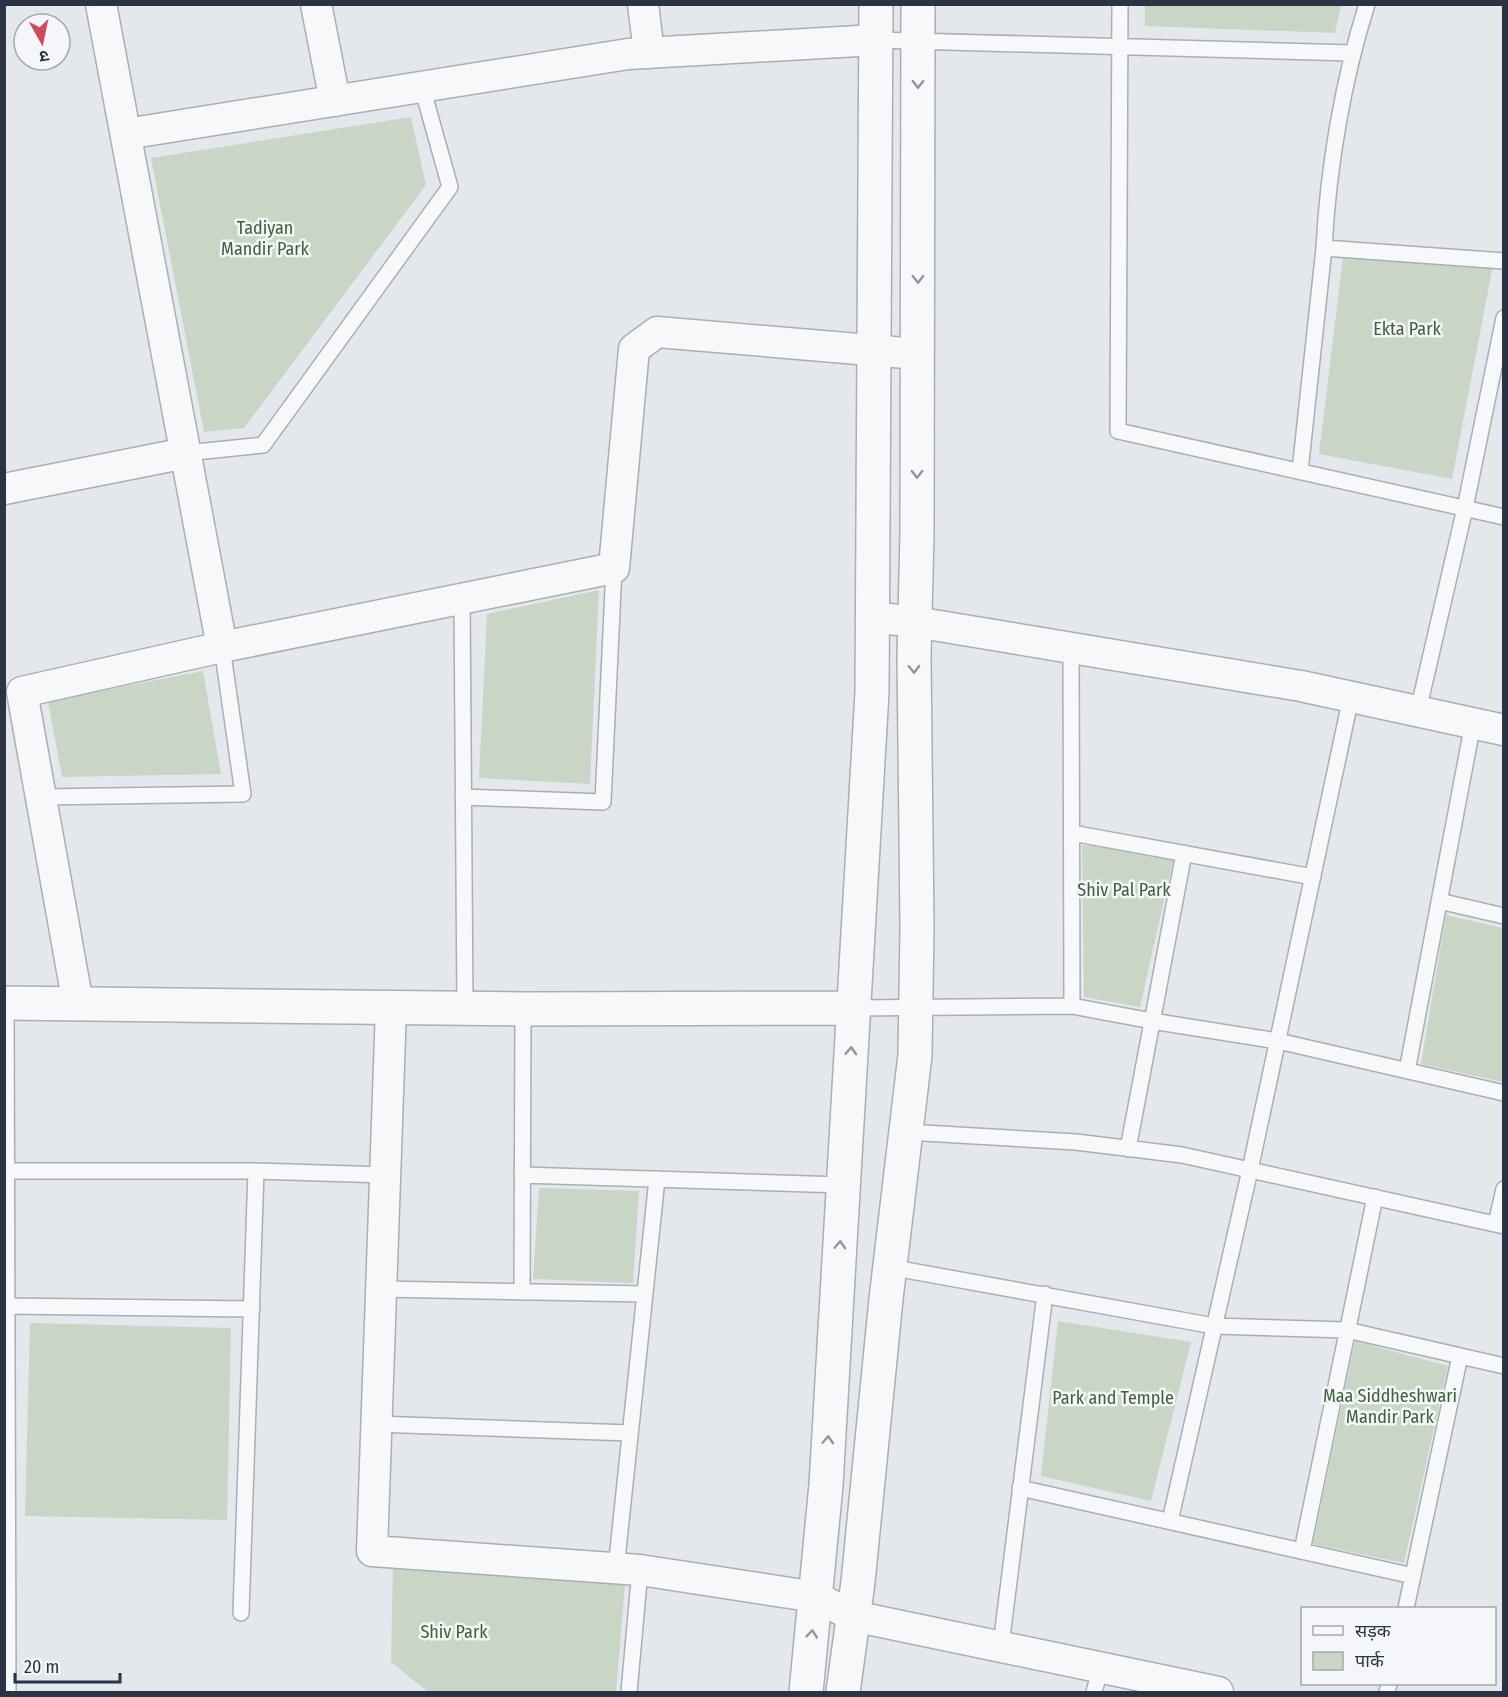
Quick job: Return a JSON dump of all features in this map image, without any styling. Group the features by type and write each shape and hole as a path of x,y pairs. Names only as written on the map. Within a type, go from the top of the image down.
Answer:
{"street":[{"path":"101,4 222,648"},
{"path":"316,4 335,101"},
{"path":"643,4 649,53"},
{"path":"806,1692 826,1473 872,692 876,4"},
{"path":"843,1692 889,1267 915,1055 918,4"},
{"path":"126,134 628,54 876,40"},
{"path":"78,1004 22,692 222,648 614,568 634,350 657,332 917,354"},
{"path":"4,489 186,453"},
{"path":"872,617 915,622 1301,686 1503,730"},
{"path":"5,1003 523,1009 853,1008"},
{"path":"391,1008 372,1551 628,1570 816,1597 853,1616 1001,1646 1098,1680 1218,1692"}],"lane":[{"path":"1119,4 1118,431 1503,517"},
{"path":"1300,471 1324,248 1326,202 1352,53 1367,4"},
{"path":"876,40 1352,53"},
{"path":"186,453 263,445 450,187 422,87"},
{"path":"1324,248 1503,261"},
{"path":"1418,711 1465,508 1503,318"},
{"path":"464,796 603,802 614,568"},
{"path":"462,598 465,1008"},
{"path":"41,797 243,794 222,648"},
{"path":"1071,649 1072,1006"},
{"path":"1170,1521 1250,1170 1351,697"},
{"path":"1407,1071 1473,723"},
{"path":"1072,832 1313,877"},
{"path":"1128,1149 1184,853"},
{"path":"1439,901 1503,916"},
{"path":"5,1003 8,1692"},
{"path":"853,1008 1072,1006 1278,1041 1503,1093"},
{"path":"522,1292 523,1009"},
{"path":"906,1132 1076,1142 1182,1155 1500,1225 1503,1189"},
{"path":"7,1171 256,1171 385,1175"},
{"path":"241,1613 256,1171"},
{"path":"522,1175 843,1185"},
{"path":"628,1692 630,1433 657,1179"},
{"path":"1302,1551 1375,1197"},
{"path":"889,1267 1215,1326 1347,1330 1503,1366"},
{"path":"381,1289 645,1294"},
{"path":"1001,1646 1045,1294"},
{"path":"7,1306 252,1309"},
{"path":"1406,1607 1460,1356"},
{"path":"376,1424 630,1433"},
{"path":"1020,1488 1413,1576"}],"green space":[{"path":"1145,4 1341,5 1335,33 1145,26"},
{"name":"Tadiyan Mandir Park","path":"411,117 426,185 244,428 204,432 151,158"},
{"name":"Ekta Park","path":"1344,249 1494,260 1452,479 1319,454"},
{"path":"599,590 590,784 479,778 487,614"},
{"path":"203,671 221,774 62,777 48,701"},
{"name":"Shiv Pal Park","path":"1082,845 1175,852 1140,1007 1084,997"},
{"path":"1446,915 1503,928 1503,1082 1421,1064"},
{"path":"539,1188 639,1191 633,1283 533,1279"},
{"name":"Park and Temple","path":"1058,1321 1191,1342 1151,1501 1041,1476"},
{"path":"30,1323 231,1328 227,1520 25,1516"},
{"name":"Maa Siddheshwari Mandir Park","path":"1355,1341 1448,1366 1404,1563 1313,1544"},
{"name":"Shiv Park","path":"393,1565 625,1585 616,1692 428,1692 391,1662"}]}
